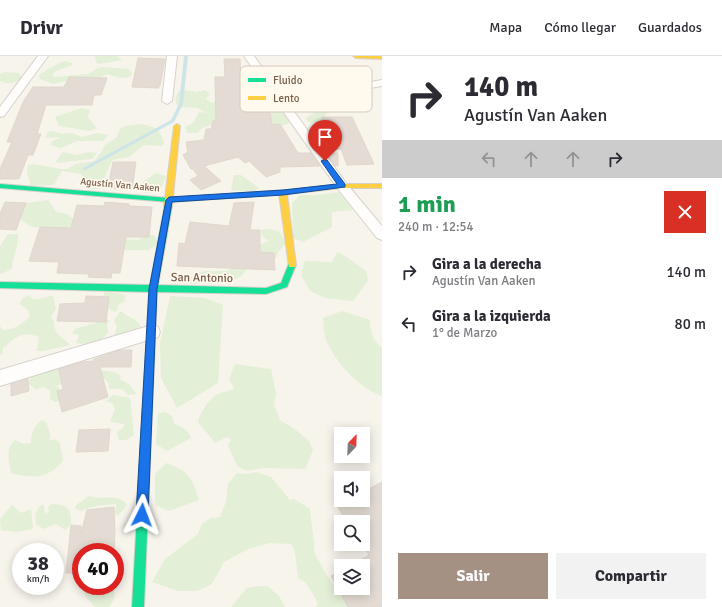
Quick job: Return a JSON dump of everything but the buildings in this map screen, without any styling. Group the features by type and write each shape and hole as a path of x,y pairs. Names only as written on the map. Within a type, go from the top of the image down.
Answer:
{"street":[{"path":"0,114 43,56"},
{"path":"167,101 172,56"},
{"path":"249,56 256,66"},
{"path":"356,56 382,57"},
{"path":"372,85 382,83"},
{"path":"290,112 342,186 382,235"},
{"path":"138,607 153,289 169,200 177,126"},
{"name":"Agustín Van Aaken","path":"0,186 169,200 283,193 342,186 382,186"},
{"name":"San Antonio","path":"0,285 266,291 284,285 292,266 283,193"},
{"path":"0,378 152,332"}],"green space":[{"path":"95,56 117,56 122,60 99,64 96,63"},
{"path":"65,61 72,63 72,65 54,72 54,77 88,74 98,68 103,67 128,69 132,75 129,77 120,78 107,74 95,79 71,80 53,84 40,79 39,75"},
{"path":"5,72 19,73 22,78 21,80 13,83 0,81 0,74"},
{"path":"187,90 196,92 205,90 210,94 206,99 212,103 226,95 221,122 202,128 198,133 188,133 185,127 193,123 199,112 207,113 197,108 178,107 176,95 179,91"},
{"path":"81,108 90,110 88,117 97,128 90,131 59,126 55,117"},
{"path":"272,112 285,112 293,116 293,120 287,124 276,127 268,122 266,117"},
{"path":"315,112 330,112 321,120 316,122 311,123 307,121 306,118"},
{"path":"142,124 159,131 164,143 162,146 144,145 129,157 113,160 98,189 93,189 83,185 82,174 62,171 54,185 31,186 27,172 28,165 34,164 67,169 76,164 94,161 105,145 117,137 120,129 125,126"},
{"path":"53,131 62,134 72,133 82,137 98,133 108,135 103,141 77,141 61,148 50,145 60,137 45,138 48,132"},
{"path":"64,152 75,155 89,152 97,153 92,159 57,163 58,158"},
{"path":"156,173 166,176 160,189 149,193 139,191 137,186"},
{"path":"234,175 241,175 259,188 253,192 231,190"},
{"path":"339,192 353,210 332,212 332,227 303,242 293,238 292,203 300,195 316,195"},
{"path":"48,200 56,212 67,214 73,219 73,226 58,231 30,226 20,219 20,209 26,203"},
{"path":"267,229 279,231 286,243 278,252 276,258 267,256 257,250 258,245 269,241 263,237 260,230"},
{"path":"8,234 18,234 17,247 12,268 0,274 0,246"},
{"path":"143,235 154,235 160,244 148,250 122,250 124,239 139,240"},
{"path":"337,252 347,257 366,271 368,281 353,301 325,298 310,291 301,275 305,261 332,262"},
{"path":"233,266 250,266 240,277 225,283 190,284 190,278 204,271 228,271"},
{"path":"105,291 126,295 124,302 119,304 116,312 111,310 106,305 103,297"},
{"path":"29,295 33,299 53,296 56,309 51,317 54,321 55,329 70,345 37,351 39,337 28,334 15,338 3,348 3,352 0,356 0,326 3,330 14,328 30,316 28,310 20,304 22,299"},
{"path":"170,296 205,298 223,305 218,383 177,408 161,378 160,343"},
{"path":"121,311 135,320 141,327 114,336 117,327 114,321"},
{"path":"342,311 370,320 373,336 382,348 382,396 373,392 356,380 330,349 324,332 323,318"},
{"path":"98,319 110,320 107,324 108,333 101,340 83,344 76,343 79,335 72,333 75,329 95,323"},
{"path":"235,364 271,369 276,393 274,405 280,420 296,430 309,441 313,450 305,469 264,468 247,471 237,466 228,445 231,440 227,437 215,443 198,422 202,411 213,397 234,388 229,379"},
{"path":"61,366 62,384 56,386 66,392 64,400 55,402 50,399 50,390 43,387 36,390 28,383 31,377 31,371"},
{"path":"100,370 114,372 121,376 119,379 129,385 136,394 128,395 122,389 109,389 109,384 105,379 94,380"},
{"path":"113,395 130,398 134,435 126,440 119,440 117,432 123,428 124,424 110,422 115,409 113,404 106,401"},
{"path":"165,412 172,416 174,424 186,430 191,438 167,451 156,444 158,413"},
{"path":"42,420 46,422 50,433 50,441 55,439 60,443 63,461 52,471 39,476 33,477 11,473 8,455 12,443 15,440 24,444 31,443 34,430"},
{"path":"166,463 185,472 192,480 199,500 169,511 155,505 155,474"},
{"path":"257,472 271,477 290,500 294,499 310,509 315,554 334,586 334,595 340,595 348,607 316,607 318,603 306,583 298,578 295,552 291,544 269,543 248,549 224,562 212,584 197,591 178,591 152,582 165,559 198,534 202,524 211,518 220,517 226,502 228,484 237,473 246,474"},
{"path":"89,496 119,499 127,505 118,516 114,513 116,504 96,506 80,511 75,508 76,505"},
{"path":"51,504 65,506 69,510 71,524 65,530 56,524 43,529 36,524 36,514 39,507 44,505 46,514 49,511 48,507"},
{"path":"12,505 21,513 31,509 33,529 16,532 1,530 0,519"},
{"path":"267,586 279,596 285,607 231,607 247,588"},
{"path":"114,595 114,597 109,607 95,607 85,596"}],"waterway":[{"path":"84,169 173,121 181,104 186,56"}],"traffic: fast":[{"path":"0,186 169,200 288,192"},
{"path":"138,607 153,289 168,206"},
{"path":"0,285 266,291 284,285 292,265"}],"traffic: slow":[{"path":"356,56 382,57"},
{"path":"168,206 177,126"},
{"path":"288,192 342,186 382,186"},
{"path":"283,193 292,265"}],"route":[{"path":"142,515 153,289 169,200 283,193 342,186 325,161"}]}
